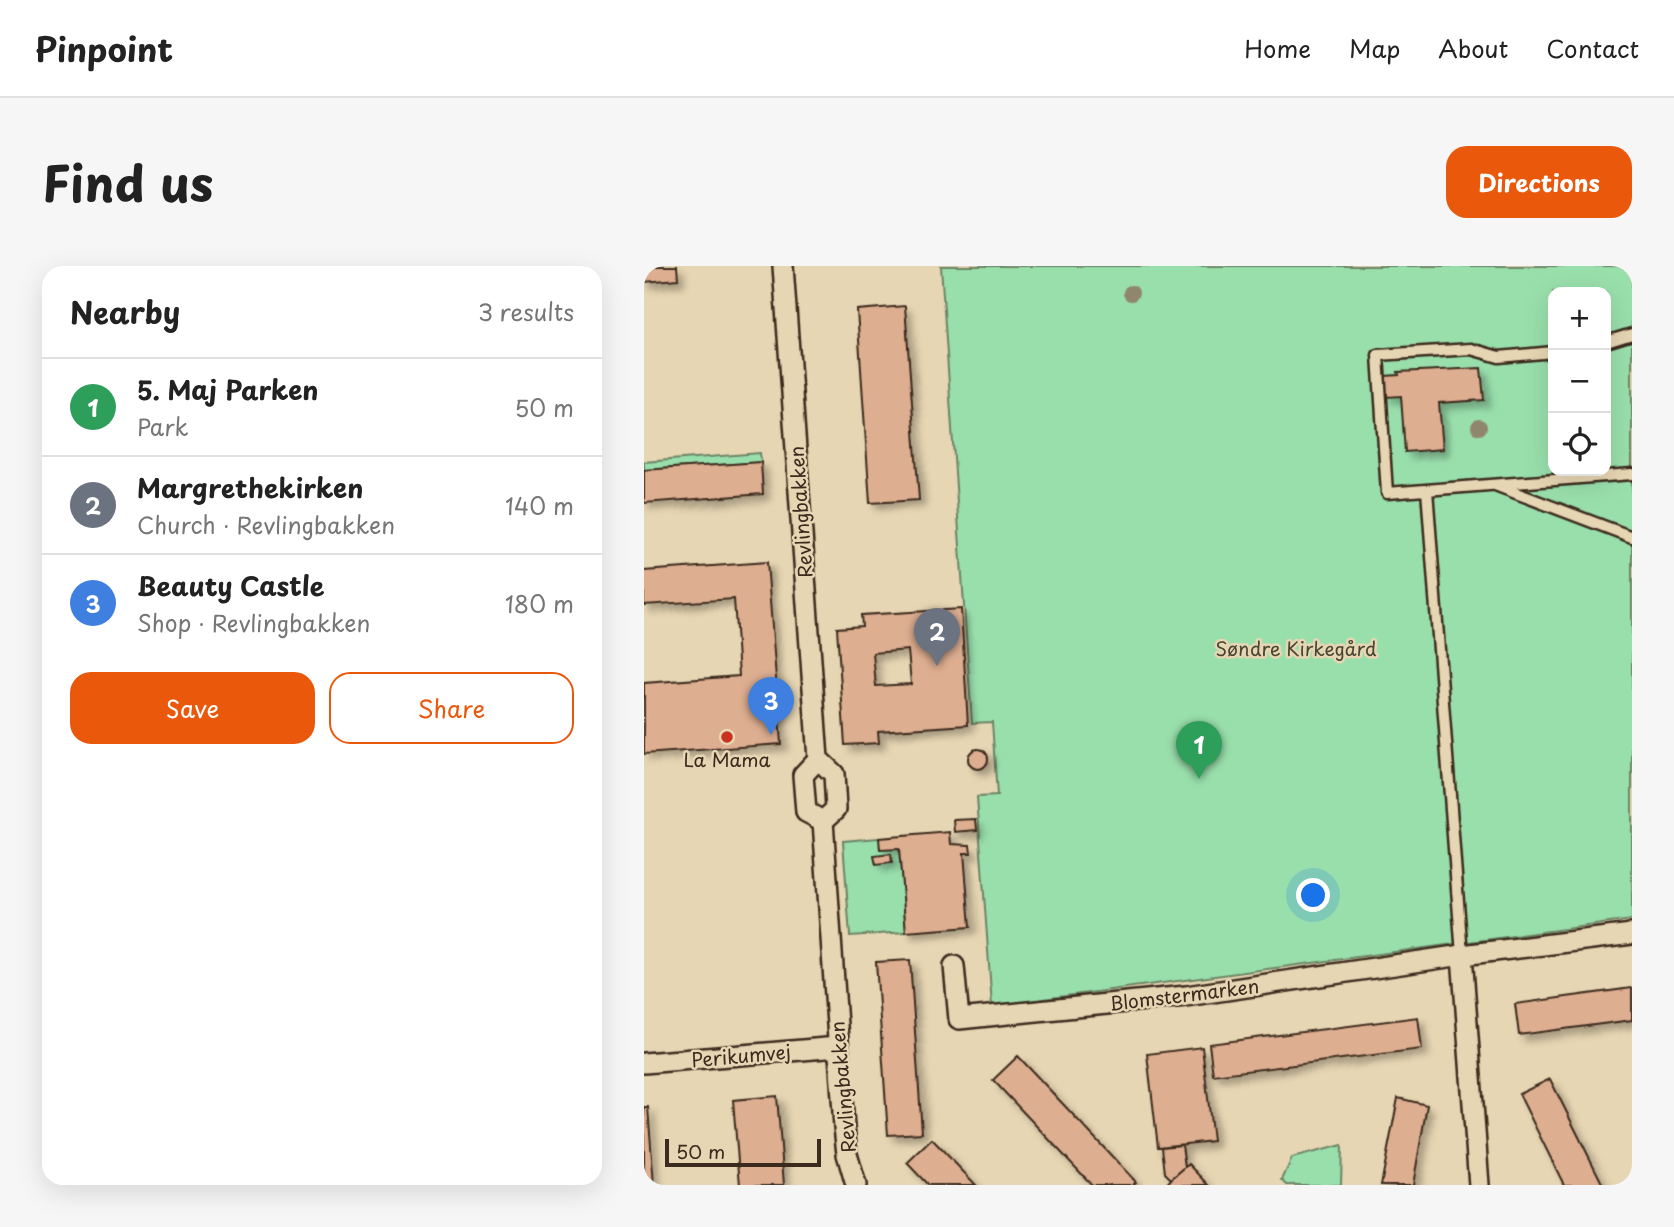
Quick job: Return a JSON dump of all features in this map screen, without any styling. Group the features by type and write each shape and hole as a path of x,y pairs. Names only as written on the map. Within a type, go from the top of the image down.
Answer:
{"street":[{"name":"Revlingbakken","path":"783,266 818,759 834,774 836,809 823,821"},
{"name":"Revlingbakken","path":"818,759 803,775 806,812 823,821"},
{"name":"Revlingbakken","path":"823,821 846,1154 856,1185"},
{"name":"Blomstermarken","path":"954,966 959,1019 1186,996 1462,955 1632,934"},
{"path":"1462,955 1479,1185"},
{"name":"Perikumvej","path":"644,1063 838,1047"}],"lane":[{"path":"1611,340 1632,334"},
{"path":"1548,352 1499,357 1471,348 1378,355 1388,493 1632,474"},
{"path":"1518,495 1540,481"},
{"path":"1493,485 1632,537"},
{"path":"1427,490 1462,955"}],"green space":[{"name":"Søndre Kirkegård","path":"941,266 1632,266 1632,920 992,1006 977,797 997,796 992,722 972,723"},
{"path":"760,453 761,462 644,470 644,462"},
{"path":"879,838 899,849 906,932 850,936 843,841"},
{"path":"1342,1145 1341,1185 1287,1185 1282,1180 1292,1158"}],"building":[{"path":"644,266 677,266 678,279 644,282"},
{"path":"905,306 919,500 870,503 857,310"},
{"path":"1481,368 1484,400 1439,403 1443,449 1405,452 1401,396 1386,397 1385,376 1399,375 1398,372"},
{"path":"761,462 763,494 644,503 644,470"},
{"path":"767,562 781,744 644,754 644,683 739,676 734,599 644,605 644,571"},
{"path":"961,609 968,725 878,731 879,743 845,745 837,628 862,626 861,615","holes":["908,650 911,684 876,686 873,653"]},
{"path":"978,749 985,752 988,759 985,766 978,769 971,766 968,759 971,752"},
{"path":"976,819 977,830 955,832 954,820"},
{"path":"950,832 951,844 970,845 971,853 964,853 970,927 906,932 899,849 880,850 879,838"},
{"path":"891,854 892,863 876,865 874,856"},
{"path":"910,960 922,1133 888,1135 876,962"},
{"path":"1632,988 1632,1020 1519,1035 1515,1004"},
{"path":"1418,1017 1422,1049 1213,1075 1209,1044"},
{"path":"1202,1047 1213,1141 1158,1147 1147,1054"},
{"path":"1018,1056 1136,1182 1133,1185 1092,1185 993,1080"},
{"path":"1550,1079 1603,1185 1564,1185 1519,1094"},
{"path":"777,1096 784,1185 740,1185 733,1100"},
{"path":"1398,1098 1427,1105 1413,1185 1381,1185"},
{"path":"644,1107 648,1107 654,1185 644,1185"},
{"path":"932,1139 976,1185 928,1185 907,1163"},
{"path":"1182,1145 1185,1167 1171,1179 1165,1173 1162,1147"},
{"path":"1189,1164 1209,1185 1166,1185 1171,1179"}],"place":[{"name":"Margrethekirken","path":"937,666"},
{"name":"Beauty Castle","path":"771,735"},
{"name":"La Mama","path":"727,737"},
{"name":"5. Maj Parken","path":"1199,779"}]}
